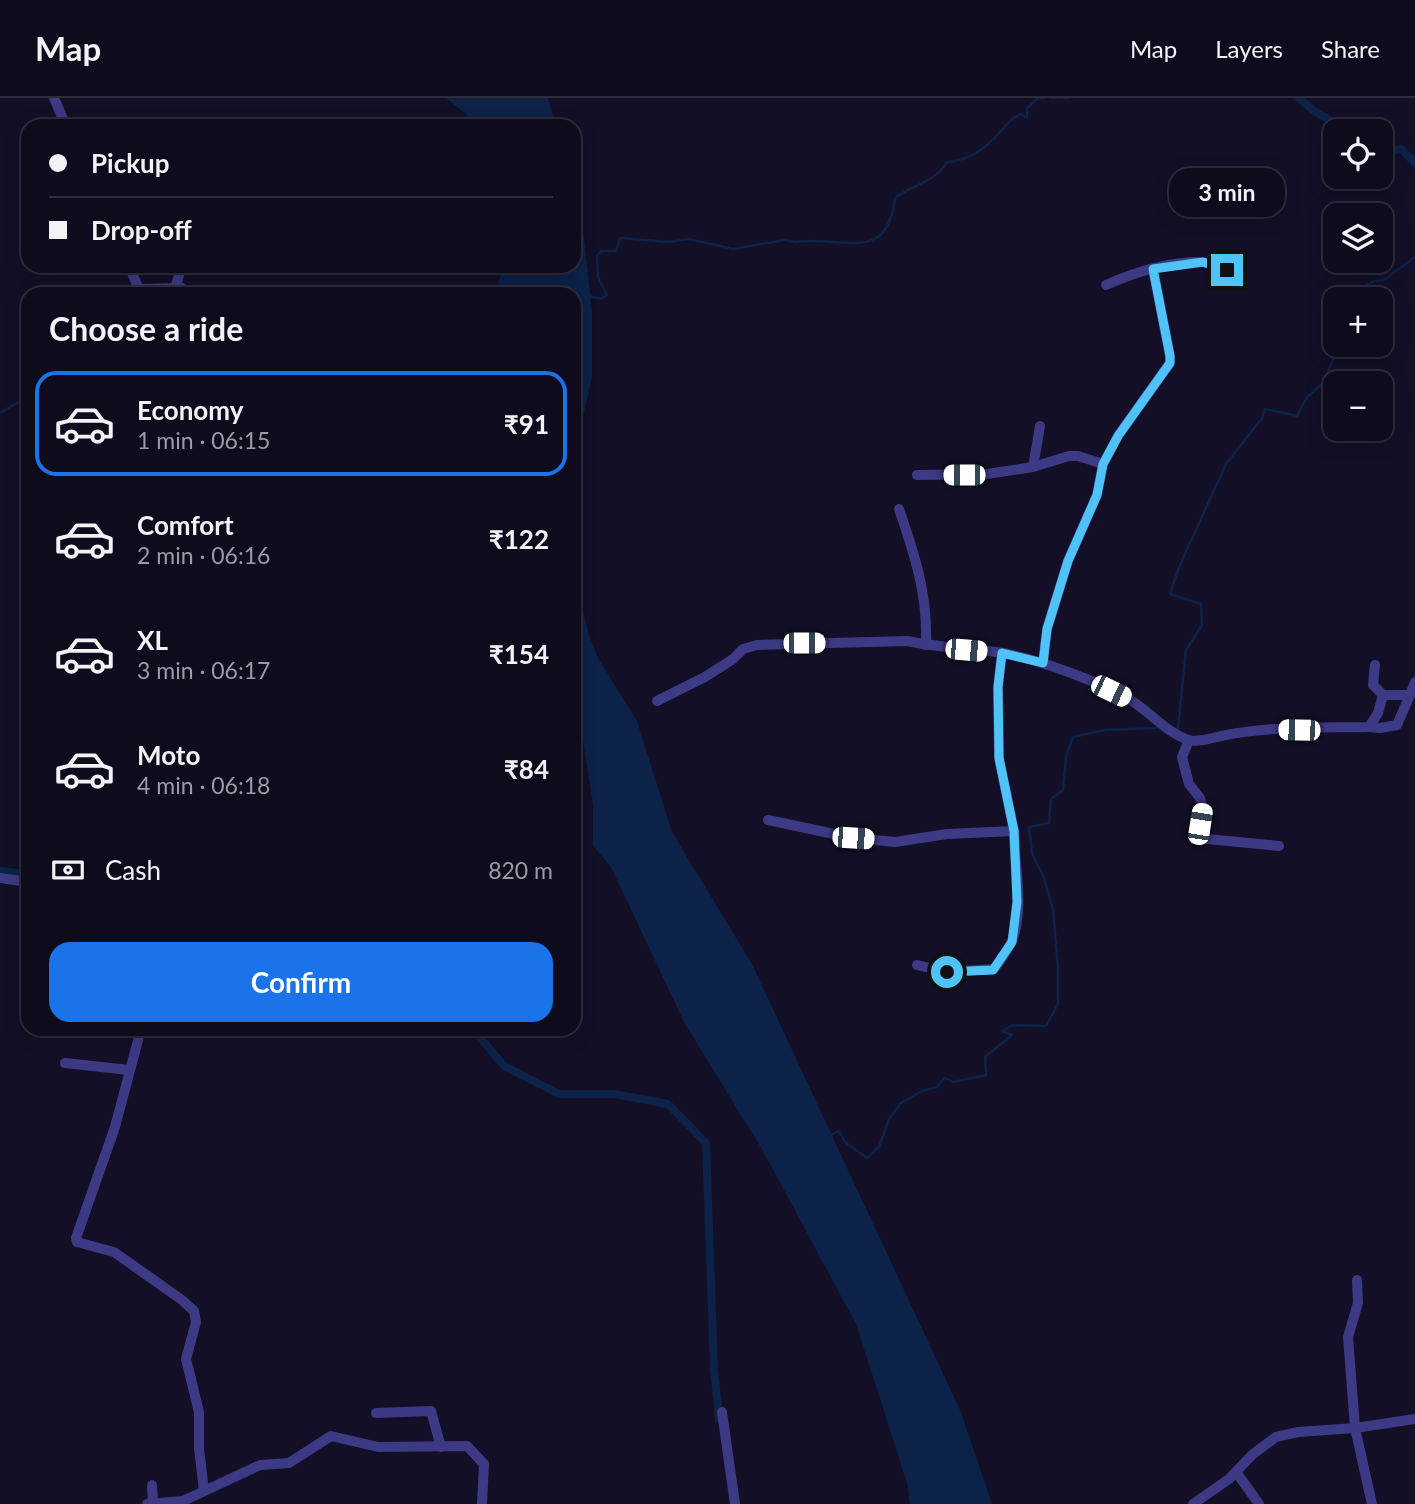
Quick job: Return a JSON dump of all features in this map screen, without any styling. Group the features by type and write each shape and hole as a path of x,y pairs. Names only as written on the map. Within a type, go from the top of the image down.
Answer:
{"street":[{"path":"54,98 63,119"},
{"path":"1106,285 1131,274 1203,262 1227,270"},
{"path":"1043,663 1047,629 1068,561 1097,495 1103,464 1118,436 1170,363 1153,269"},
{"path":"1033,467 1040,426"},
{"path":"917,475 987,474 1078,456 1103,464"},
{"path":"899,509 919,567 927,614 926,645"},
{"path":"657,701 705,677 733,659 743,649 757,645 908,641 1002,653 1043,663 1090,680 1133,701 1156,720 1189,740 1201,741 1264,729 1380,728 1397,725 1415,682"},
{"path":"917,965 947,972 993,970 1012,942 1017,902 1014,831 999,758 998,687 1002,653"},
{"path":"1375,665 1373,685 1383,695 1410,695"},
{"path":"1369,727 1378,713 1383,695"},
{"path":"1189,740 1182,757 1189,784 1200,798 1203,807 1200,824 1207,839 1279,846"},
{"path":"768,820 853,838 895,842 947,834 1014,831"},
{"path":"0,878 21,881"},
{"path":"139,1036 115,1127 76,1238 77,1242 114,1252 194,1311 196,1322 186,1359 199,1412 198,1449 204,1491"},
{"path":"65,1063 129,1070"},
{"path":"1357,1279 1358,1303 1348,1337 1355,1427 1372,1504"},
{"path":"376,1413 431,1411 441,1447"},
{"path":"722,1412 734,1504"},
{"path":"1193,1504 1236,1472 1253,1454 1276,1437 1298,1432 1415,1419"},
{"path":"147,1504 183,1501 260,1465 289,1463 331,1436 378,1447 467,1446 484,1464 481,1504"},
{"path":"1236,1472 1259,1504"},
{"path":"152,1485 153,1503"}],"water":[{"path":"446,98 548,98 554,119 470,119"},
{"path":"581,212 592,310 592,377 581,426 581,287 496,287 502,273 581,273"},
{"path":"581,604 598,658 637,721 672,832 752,964 961,1412 992,1504 910,1504 907,1483 856,1324 763,1151 685,1024 611,867 593,846 593,805 583,741"}],"waterway":[{"path":"589,296 601,299 607,295 598,277 597,256 601,251 616,251 620,238 669,242 689,239 733,249 785,240 845,243 872,240 883,233 895,198 936,175 947,162 976,153 989,144 1014,117 1021,114 1027,118 1027,108 1037,99 1046,98"},
{"path":"1050,98 1069,98"},
{"path":"1299,98 1328,119"},
{"path":"1393,150 1401,149 1415,163"},
{"path":"1363,287 1374,281 1384,280 1415,257"},
{"path":"1178,728 1186,650 1202,625 1201,604 1170,594 1179,567 1226,464 1262,418 1265,409 1297,416 1307,397 1323,383 1334,357"},
{"path":"0,413 21,402"},
{"path":"831,1135 839,1131 845,1142 867,1158 879,1147 889,1119 901,1103 922,1091 937,1087 945,1078 953,1082 986,1075 985,1057 1012,1035 1002,1031 1013,1025 1046,1026 1058,1004 1058,968 1053,910 1044,878 1032,853 1029,827 1049,823 1051,799 1063,790 1066,757 1073,737 1105,730 1157,728"},
{"path":"0,871 21,873"},
{"path":"479,1036 504,1066 559,1094 615,1094 668,1104 706,1143 714,1369 719,1418"}],"route":[{"path":"947,972 993,970 1012,942 1017,902 1014,831 999,758 998,687 1002,653 1043,663 1047,629 1068,561 1097,495 1103,464 1118,436 1170,363 1153,269 1203,262 1227,270"}]}
